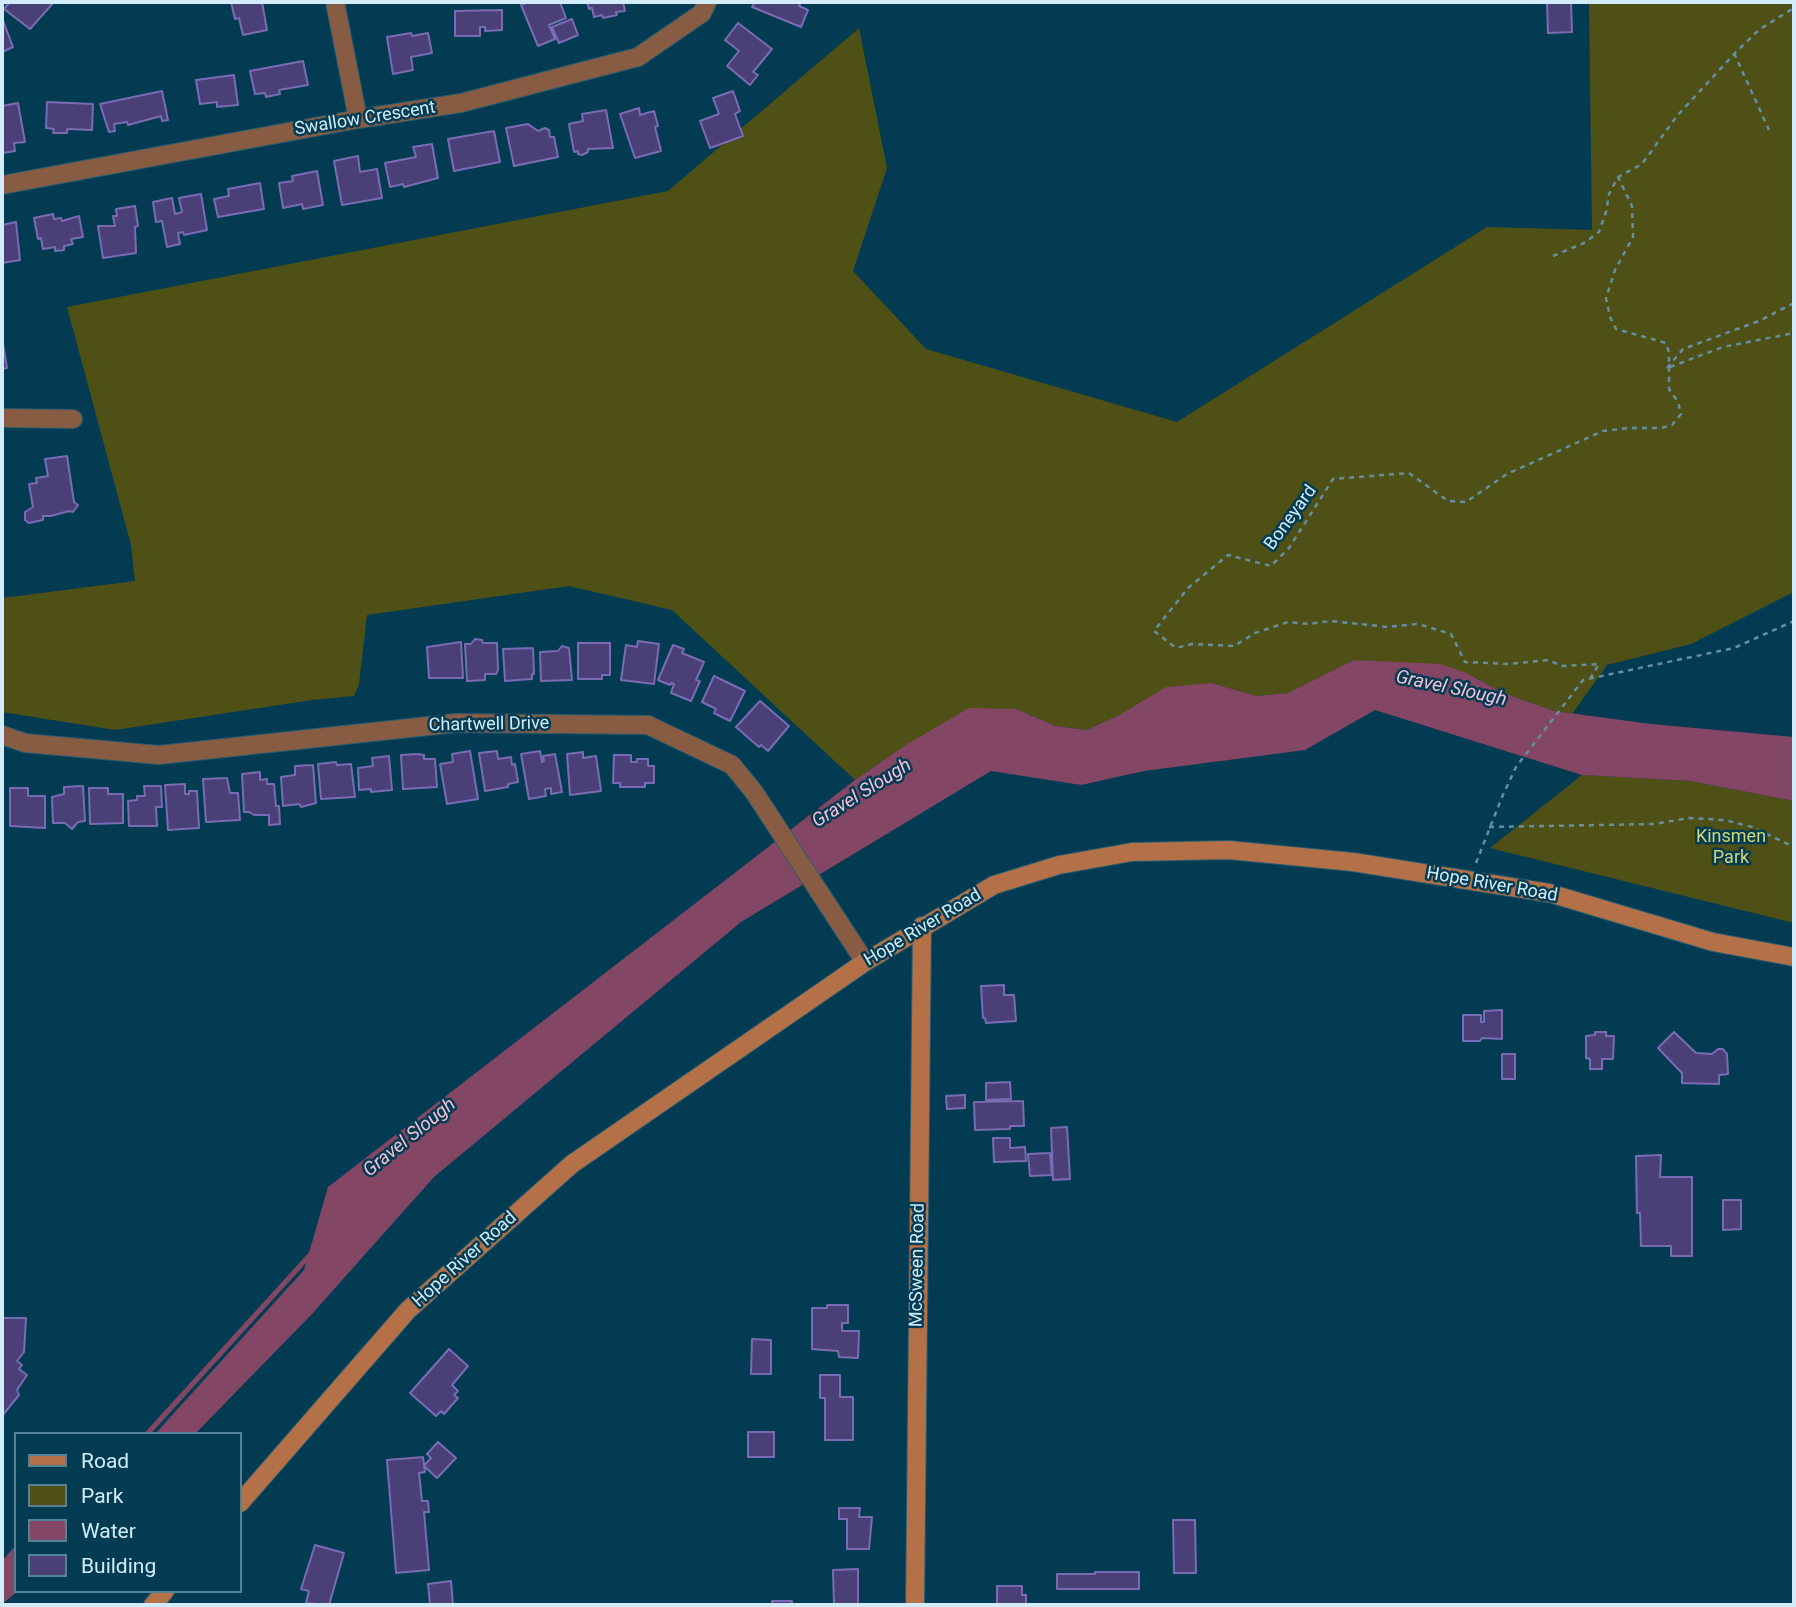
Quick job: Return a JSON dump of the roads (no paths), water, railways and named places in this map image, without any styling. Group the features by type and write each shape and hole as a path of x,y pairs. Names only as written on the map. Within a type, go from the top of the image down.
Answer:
{"street":[{"path":"335,2 358,119"},
{"name":"Swallow Crescent","path":"2,185 358,119 461,103 638,57 702,13 707,2"},
{"path":"2,418 73,419"},
{"name":"Chartwell Drive","path":"2,735 25,743 159,755 456,723 649,725 732,765 754,792 865,962"},
{"name":"Hope River Road","path":"242,1501 408,1310 572,1164 865,962 993,885 1059,865 1132,852 1229,850 1353,862 1549,893 1713,942 1794,957"},
{"name":"McSween Road","path":"915,1605 922,926"}],"water":[{"path":"1354,660 1440,664 1467,673 1501,692 1554,711 1651,724 1794,737 1794,801 1690,781 1582,775 1375,710 1305,750 1144,771 1081,785 991,771 741,922 434,1177 311,1315 197,1432 157,1432 304,1270 328,1187 855,780 904,746 969,708 1016,709 1056,726 1087,730 1121,714 1166,687 1212,683 1256,696 1288,693"},
{"path":"14,1547 16,1593 2,1604 2,1561"}],"waterway":[{"name":"Gravel Slough","path":"149,1432 310,1255"}],"park label":[{"name":"Kinsmen Park","path":"1731,847"}]}
